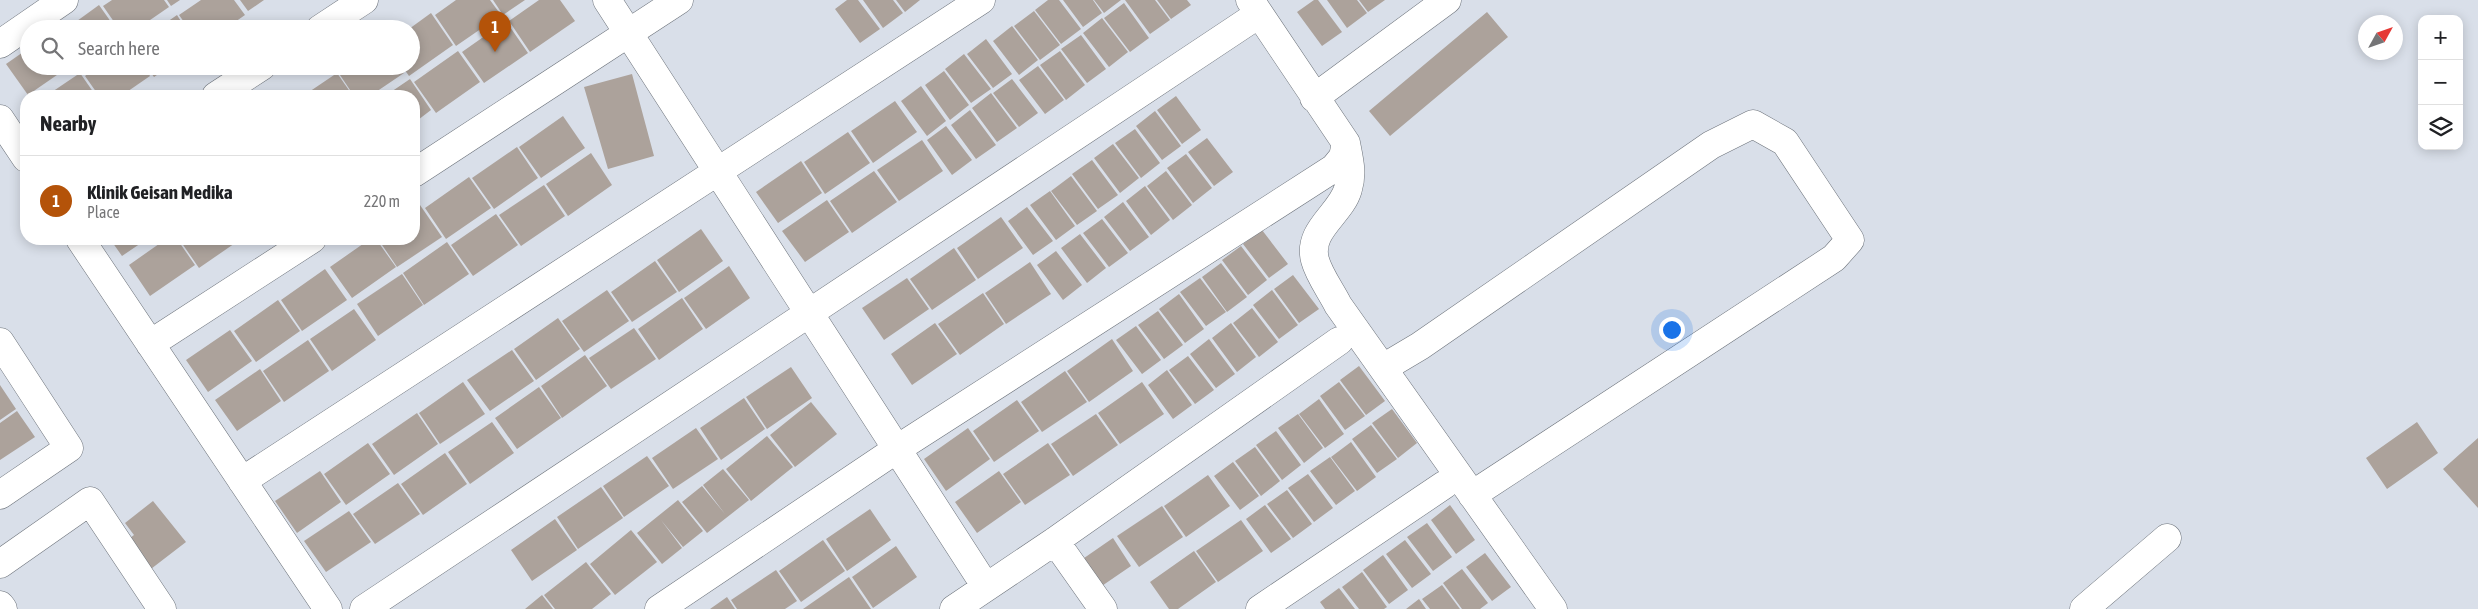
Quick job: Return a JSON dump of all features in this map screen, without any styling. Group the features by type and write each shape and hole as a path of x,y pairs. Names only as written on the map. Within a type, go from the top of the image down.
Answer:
{"street":[{"path":"35,20 64,0"},
{"path":"334,20 364,0"},
{"path":"607,0 986,587"},
{"path":"420,168 680,0"},
{"path":"242,481 981,0"},
{"path":"1314,98 1447,0"},
{"path":"364,609 809,313 1255,7 1314,98 1346,143 1352,173 1348,191 1321,228 1314,243 1315,259 1338,305 1553,609"},
{"path":"0,44 20,30"},
{"path":"225,90 248,75"},
{"path":"0,119 20,149"},
{"path":"1383,368 1428,340 1711,145 1753,124 1785,142 1850,240 1834,258 1472,495"},
{"path":"659,609 897,449 1334,168 1344,157 1346,143"},
{"path":"84,245 328,609"},
{"path":"150,344 303,245"},
{"path":"954,609 1055,541 1338,341"},
{"path":"0,342 69,448 0,495"},
{"path":"1260,609 1444,485"},
{"path":"0,564 90,501 162,609"},
{"path":"2084,609 2167,538"},
{"path":"1055,541 1103,609"},
{"path":"0,605 3,609"}],"building":[{"path":"112,0 164,0 169,7 150,20 113,20 103,6"},
{"path":"167,0 180,0 171,6"},
{"path":"201,0 234,0 245,15 238,20 183,20 179,15"},
{"path":"240,0 264,0 248,11"},
{"path":"456,0 490,0 501,15 456,46 435,15"},
{"path":"493,0 525,0 503,15"},
{"path":"539,0 560,0 575,21 530,52 509,21"},
{"path":"847,0 858,0 880,29 860,43 835,9"},
{"path":"863,0 893,0 903,13 883,28"},
{"path":"896,0 920,0 905,12"},
{"path":"1048,0 1059,0 1081,29 1061,44 1035,10"},
{"path":"1063,0 1093,0 1102,13 1083,27"},
{"path":"1094,0 1121,0 1104,13"},
{"path":"1125,0 1155,0 1170,20 1150,34"},
{"path":"1157,0 1187,0 1191,5 1171,19"},
{"path":"1314,0 1318,0 1342,32 1322,46 1297,12"},
{"path":"1327,0 1357,0 1367,13 1347,28"},
{"path":"1359,0 1385,0 1368,12"},
{"path":"1124,3 1149,38 1130,52 1104,18"},
{"path":"99,5 110,20 78,20"},
{"path":"1034,11 1060,45 1040,60 1014,26"},
{"path":"1487,12 1508,37 1390,136 1369,111"},
{"path":"431,13 453,45 420,68 420,21"},
{"path":"177,15 180,20 170,20"},
{"path":"1102,18 1128,52 1109,67 1083,33"},
{"path":"506,21 528,53 484,83 462,52"},
{"path":"1012,26 1038,60 1019,75 993,41"},
{"path":"1081,35 1106,69 1087,83 1061,49"},
{"path":"986,39 1012,74 993,88 967,54"},
{"path":"458,51 480,82 436,113 414,82"},
{"path":"1060,51 1085,85 1066,100 1040,65"},
{"path":"20,54 20,75 57,75 35,90 24,90 6,64"},
{"path":"964,54 991,89 971,103 945,69"},
{"path":"1038,66 1064,100 1045,114 1019,80"},
{"path":"944,71 969,105 950,120 925,85"},
{"path":"632,74 654,156 608,169 584,87"},
{"path":"77,75 81,75 92,90 55,90"},
{"path":"334,75 338,75 349,90 312,90"},
{"path":"340,75 401,75 379,90 350,90"},
{"path":"85,76 150,76 130,90 95,90"},
{"path":"410,79 417,90 394,90"},
{"path":"1012,79 1038,113 1019,127 993,93"},
{"path":"921,86 946,121 927,136 901,101"},
{"path":"991,93 1017,128 997,142 972,108"},
{"path":"420,94 431,110 420,118"},
{"path":"1176,96 1201,130 1182,144 1157,110"},
{"path":"895,101 917,132 873,163 851,131"},
{"path":"970,110 996,145 976,159 951,125"},
{"path":"1155,111 1181,146 1162,160 1136,126"},
{"path":"563,116 585,148 541,178 519,147"},
{"path":"946,126 972,160 952,175 927,140"},
{"path":"1135,129 1160,163 1141,178 1115,143"},
{"path":"848,132 870,163 825,194 804,162"},
{"path":"1207,138 1233,172 1214,186 1188,152"},
{"path":"922,140 943,171 899,201 877,170"},
{"path":"1113,144 1139,178 1120,193 1094,158"},
{"path":"517,147 538,178 494,209 472,178"},
{"path":"591,153 612,185 568,216 546,184"},
{"path":"1186,154 1212,188 1193,203 1167,168"},
{"path":"1092,160 1118,195 1098,209 1072,174"},
{"path":"801,161 822,193 778,223 756,192"},
{"path":"874,171 897,202 852,233 830,201"},
{"path":"1166,171 1192,205 1173,220 1147,186"},
{"path":"1071,176 1097,211 1077,225 1051,191"},
{"path":"469,177 491,208 446,239 425,208"},
{"path":"544,185 565,216 521,246 499,215"},
{"path":"1145,186 1170,220 1151,235 1126,201"},
{"path":"1050,191 1075,226 1056,240 1030,205"},
{"path":"827,200 849,232 805,262 782,231"},
{"path":"1123,202 1149,237 1130,251 1104,217"},
{"path":"420,205 442,237 397,267 382,245 420,245"},
{"path":"1027,207 1053,241 1033,255 1008,221"},
{"path":"496,214 518,245 473,276 451,245"},
{"path":"1001,217 1023,248 978,279 957,248"},
{"path":"1102,219 1128,253 1109,267 1083,233"},
{"path":"701,229 723,261 679,292 657,260"},
{"path":"1262,230 1288,264 1269,278 1243,244"},
{"path":"1080,234 1106,268 1087,283 1061,248"},
{"path":"447,242 469,274 424,305 403,273"},
{"path":"114,245 138,245 122,256"},
{"path":"157,245 181,245 195,265 150,296 129,265"},
{"path":"183,245 232,245 199,268"},
{"path":"361,245 380,245 396,267 352,298 330,267"},
{"path":"1241,246 1267,280 1248,295 1222,260"},
{"path":"954,248 976,280 932,310 910,279"},
{"path":"1056,251 1082,285 1063,300 1037,265"},
{"path":"655,261 677,292 632,322 611,292"},
{"path":"1030,262 1051,294 1006,324 985,293"},
{"path":"1221,263 1247,297 1227,312 1202,277"},
{"path":"729,266 750,298 706,329 684,298"},
{"path":"325,269 347,300 302,331 281,300"},
{"path":"402,274 423,305 378,336 357,304"},
{"path":"1293,275 1319,309 1299,323 1274,289"},
{"path":"907,278 929,309 884,340 862,308"},
{"path":"1200,278 1226,312 1206,326 1180,292"},
{"path":"607,290 629,321 584,352 562,321"},
{"path":"1272,290 1298,325 1279,339 1253,305"},
{"path":"983,293 1004,324 960,355 938,324"},
{"path":"1179,294 1204,329 1185,343 1159,309"},
{"path":"682,298 703,329 659,360 638,329"},
{"path":"278,300 300,331 256,362 234,331"},
{"path":"1252,308 1278,342 1259,357 1233,323"},
{"path":"354,309 376,340 332,371 310,339"},
{"path":"1158,311 1183,345 1164,359 1138,325"},
{"path":"558,318 580,349 536,380 514,349"},
{"path":"935,323 957,354 912,385 891,354"},
{"path":"1231,323 1256,357 1237,372 1212,338"},
{"path":"1136,326 1161,360 1142,374 1116,340"},
{"path":"634,328 656,359 611,389 589,358"},
{"path":"230,330 252,361 208,392 186,360"},
{"path":"1112,339 1133,371 1089,402 1067,371"},
{"path":"1209,339 1235,374 1216,388 1190,354"},
{"path":"308,340 329,371 284,402 263,371"},
{"path":"512,350 534,381 490,411 467,380"},
{"path":"585,355 607,386 562,418 541,386"},
{"path":"1188,356 1214,390 1195,404 1169,370"},
{"path":"1359,366 1385,401 1366,415 1340,380"},
{"path":"791,367 812,398 767,429 746,397"},
{"path":"260,369 281,401 237,431 215,400"},
{"path":"1167,370 1192,405 1173,419 1148,385"},
{"path":"1065,371 1087,402 1042,432 1021,402"},
{"path":"463,382 485,414 440,444 419,413"},
{"path":"1142,382 1164,414 1120,444 1098,413"},
{"path":"1339,382 1365,416 1345,430 1320,396"},
{"path":"0,385 16,409 0,420"},
{"path":"539,387 561,418 517,449 495,418"},
{"path":"744,398 765,429 721,460 700,428"},
{"path":"1319,399 1344,434 1325,448 1299,414"},
{"path":"1017,400 1039,431 994,462 973,431"},
{"path":"811,402 837,434 795,467 770,435"},
{"path":"1392,409 1417,443 1398,458 1372,423"},
{"path":"17,411 35,437 0,460 0,423"},
{"path":"417,413 438,444 394,475 372,444"},
{"path":"1096,414 1118,445 1073,476 1051,444"},
{"path":"1298,414 1323,448 1304,463 1278,428"},
{"path":"492,422 514,453 470,484 448,452"},
{"path":"2417,422 2438,453 2387,489 2366,458"},
{"path":"1371,425 1397,459 1377,473 1352,439"},
{"path":"696,428 718,459 673,489 652,458"},
{"path":"968,428 990,459 946,491 924,459"},
{"path":"1276,431 1301,465 1282,480 1256,445"},
{"path":"767,436 793,467 751,501 726,469"},
{"path":"2478,438 2478,508 2443,469"},
{"path":"1351,442 1376,477 1357,491 1331,457"},
{"path":"368,443 390,474 346,505 324,474"},
{"path":"1048,443 1070,475 1025,505 1003,474"},
{"path":"1255,447 1280,481 1261,496 1235,461"},
{"path":"445,453 467,484 423,515 401,484"},
{"path":"647,456 669,486 624,517 603,486"},
{"path":"1330,457 1355,491 1336,505 1310,471"},
{"path":"1233,462 1259,496 1240,510 1214,476"},
{"path":"723,469 749,500 707,533 682,502 702,486 725,514 703,485"},
{"path":"320,471 341,502 297,533 275,501"},
{"path":"999,471 1021,502 977,533 955,502"},
{"path":"1308,474 1333,508 1314,522 1288,488"},
{"path":"1208,475 1230,506 1186,537 1164,506"},
{"path":"398,483 420,514 375,544 353,514"},
{"path":"601,487 623,518 578,549 557,517"},
{"path":"1287,490 1312,524 1293,538 1267,504"},
{"path":"678,500 703,531 683,547 661,520 682,548 662,564 637,533"},
{"path":"153,501 186,542 147,572 123,543 134,535 125,523"},
{"path":"1265,505 1291,539 1271,553 1246,519"},
{"path":"1450,505 1475,540 1456,554 1431,520"},
{"path":"1162,506 1183,537 1139,567 1117,536"},
{"path":"870,509 891,540 847,571 826,539"},
{"path":"349,511 371,542 326,572 304,541"},
{"path":"555,519 577,550 532,581 511,550"},
{"path":"1241,520 1263,551 1218,582 1196,551"},
{"path":"1427,523 1452,557 1433,571 1407,537"},
{"path":"631,530 657,562 615,595 590,564"},
{"path":"1113,538 1131,566 1093,592 1074,565"},
{"path":"823,540 845,571 801,602 779,571"},
{"path":"1405,540 1431,574 1412,588 1386,554"},
{"path":"896,546 917,577 873,608 852,577"},
{"path":"1194,551 1216,582 1178,609 1169,609 1150,582"},
{"path":"1485,553 1511,587 1492,601 1466,567"},
{"path":"1383,555 1408,590 1389,604 1363,570"},
{"path":"586,562 611,594 592,609 555,609 544,595"},
{"path":"1462,569 1488,603 1480,609 1462,609 1443,583"},
{"path":"776,570 797,601 785,609 737,609 731,600"},
{"path":"1362,572 1387,607 1384,609 1359,609 1342,587"},
{"path":"849,577 871,609 803,609"},
{"path":"1442,585 1460,609 1430,609 1422,599"},
{"path":"1339,588 1355,609 1325,609 1320,602"},
{"path":"542,595 553,609 525,609"},
{"path":"727,597 735,609 710,609"},
{"path":"1419,599 1426,609 1406,609"}],"place":[{"name":"Klinik Geisan Medika","path":"495,52"}]}
